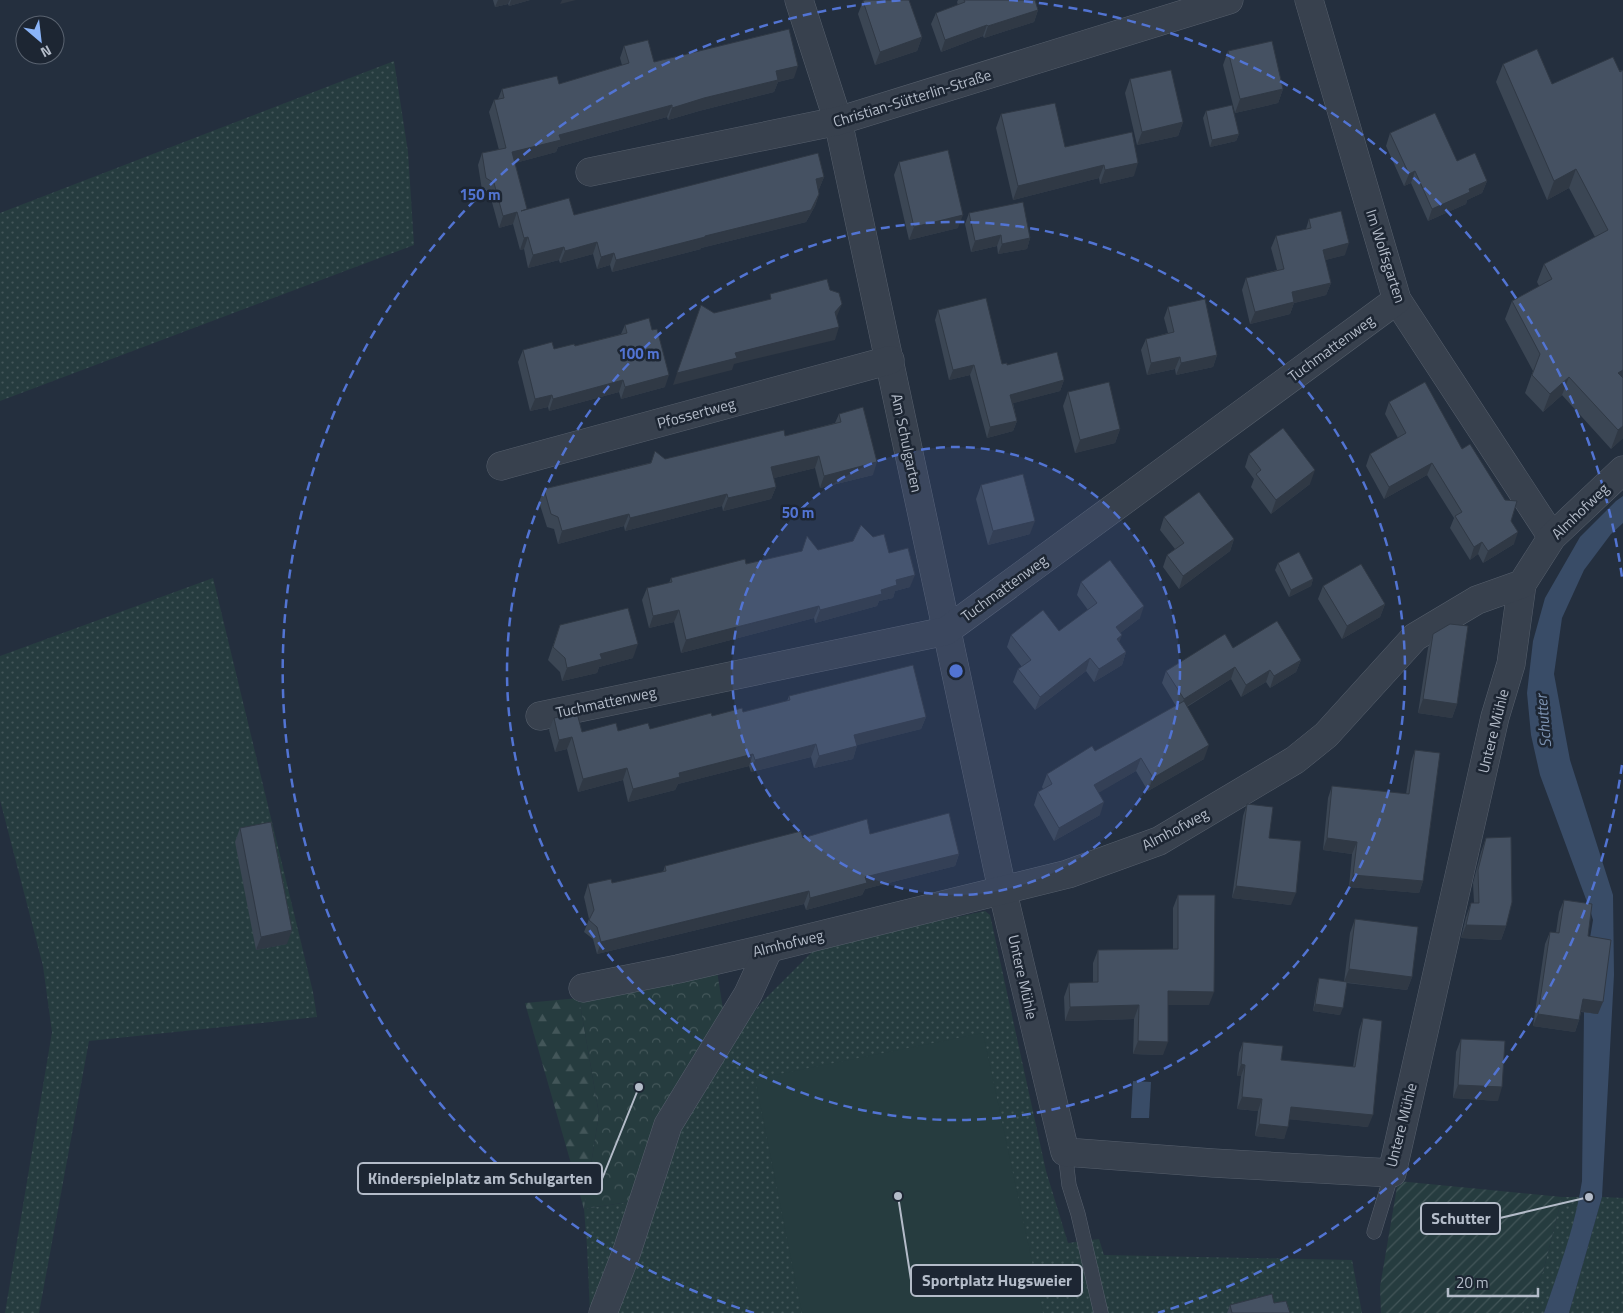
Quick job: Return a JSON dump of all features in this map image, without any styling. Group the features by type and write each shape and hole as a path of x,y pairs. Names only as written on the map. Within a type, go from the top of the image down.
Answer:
{"street":[{"name":"Am Schulgarten","path":"799,0 838,122 1002,889"},
{"name":"Christian-Sütterlin-Straße","path":"590,172 838,122 1229,0"},
{"name":"Im Wolfsgarten","path":"1309,0 1398,300 1552,537"},
{"name":"Tuchmattenweg","path":"540,716 946,631 1398,300"},
{"name":"Pfossertweg","path":"501,466 890,360"},
{"name":"Almhofweg","path":"583,988 769,948 1068,874 1159,840 1295,760 1326,736 1414,637 1477,600 1522,584 1552,537 1623,470"},
{"name":"Untere Mühle","path":"1002,889 1065,1152 1392,1173 1495,717 1511,664 1522,584"},
{"path":"603,1313 627,1251 668,1125 748,994 769,948"}],"lane":[{"path":"1065,1152 1069,1185 1078,1214 1101,1313"},
{"path":"1374,1232 1392,1173"}],"green space":[{"path":"394,61 408,152 414,245 0,401 0,213"},
{"path":"213,578 313,992 317,1017 89,1041 39,1313 5,1313 52,1032 43,966 0,800 0,656"},
{"path":"985,911 990,915 1046,1171 1068,1243 1099,1239 1104,1255 1352,1260 1362,1313 612,1313 676,1121 718,1057 762,1002 817,947"},
{"path":"717,971 723,1009 634,1201 584,1209 599,1114 579,998"},
{"path":"579,998 599,1114 584,1209 525,1003"},
{"path":"983,1033 1043,1313 802,1313 755,1079"},
{"path":"1398,1181 1562,1197 1543,1272 1522,1313 1381,1313 1380,1287"},
{"path":"1562,1197 1580,1197 1570,1241 1544,1313 1522,1313 1543,1272"},
{"path":"1602,1197 1623,1198 1623,1313 1569,1313"},
{"path":"634,1201 590,1313 584,1209"}],"water":[{"path":"1623,496 1623,523 1611,534 1584,570 1562,618 1554,674 1570,760 1613,895 1614,975 1602,1197 1569,1313 1544,1313 1571,1231 1582,1181 1584,1012 1598,1014 1588,950 1593,920 1540,775 1531,735 1527,693 1533,641 1545,598 1580,537"},
{"path":"1133,1081 1151,1082 1149,1118 1131,1118"}],"building":[{"path":"909,0 922,37 880,52 863,1"},
{"path":"964,0 1035,0 1038,10 945,40 936,13 965,2"},
{"path":"789,29 798,66 776,71 778,80 672,108 672,105 559,135 561,140 512,152 527,209 521,211 569,198 574,215 818,153 824,177 816,179 819,194 811,210 616,260 614,253 601,257 597,242 565,251 564,247 533,255 528,237 524,238 517,212 503,216 494,183 486,178 482,153 506,148 494,100 504,98 502,89 557,76 559,84 629,63 624,46 648,40 654,62"},
{"path":"1272,41 1283,89 1240,99 1228,51"},
{"path":"1537,49 1552,84 1613,57 1620,72 1623,70 1623,370 1618,373 1623,378 1623,426 1618,430 1569,377 1550,394 1532,375 1540,354 1512,301 1552,279 1544,264 1608,230 1576,169 1554,181 1503,64"},
{"path":"1171,70 1183,122 1142,132 1130,79"},
{"path":"1055,103 1065,147 1132,132 1138,163 1105,170 1104,165 1018,186 1001,114"},
{"path":"1232,105 1239,134 1212,140 1206,111"},
{"path":"1435,113 1457,161 1475,153 1487,181 1469,189 1470,192 1432,209 1415,171 1409,174 1390,133"},
{"path":"948,150 963,215 914,227 899,162"},
{"path":"1023,202 1030,238 1002,244 1001,235 975,241 969,213"},
{"path":"1341,211 1349,243 1323,250 1331,283 1292,292 1294,302 1255,312 1246,278 1284,269 1276,236 1311,228 1309,219"},
{"path":"827,279 830,290 839,293 842,304 835,312 839,327 735,353 737,358 677,373 701,305 714,313 771,299 770,294"},
{"path":"986,298 1002,364 1007,363 1007,365 1057,352 1064,380 1010,395 1017,421 990,427 974,365 953,370 938,310"},
{"path":"1205,299 1217,355 1181,363 1180,357 1151,363 1146,339 1174,332 1168,307"},
{"path":"649,318 652,330 657,329 669,375 625,387 623,380 553,399 552,395 535,399 523,350 552,342 554,349 574,344 575,346 627,333 625,325"},
{"path":"1109,382 1120,429 1080,440 1068,392"},
{"path":"1425,382 1462,449 1470,444 1505,500 1517,501 1511,521 1518,532 1488,551 1482,542 1474,547 1455,516 1462,512 1432,463 1389,487 1370,454 1406,433 1389,402"},
{"path":"863,407 877,462 824,476 819,456 771,467 776,487 728,498 727,494 630,518 629,514 562,531 558,517 551,514 544,489 651,463 655,451 665,459 784,430 785,436 841,422 839,414"},
{"path":"1283,428 1315,470 1276,500 1256,474 1261,470 1249,454"},
{"path":"1023,474 1035,521 993,531 981,485"},
{"path":"1199,492 1234,539 1183,576 1167,555 1184,543 1164,517"},
{"path":"861,525 873,537 884,534 889,553 908,548 915,575 896,580 897,585 881,590 882,594 820,610 819,606 686,640 679,610 653,616 647,588 672,582 671,578 745,559 746,564 802,551 807,536 818,550 853,541"},
{"path":"1299,552 1313,579 1291,590 1278,563"},
{"path":"1110,560 1144,606 1116,627 1122,635 1117,639 1126,652 1099,669 1090,658 1040,697 1018,669 1031,660 1011,635 1043,610 1059,631 1097,603 1081,582"},
{"path":"1361,564 1385,604 1347,626 1323,586"},
{"path":"628,608 638,644 600,654 602,659 567,668 565,658 553,647 560,625"},
{"path":"1277,621 1301,660 1274,676 1270,670 1246,685 1235,667 1184,699 1166,671 1225,634 1233,648"},
{"path":"1450,624 1468,626 1457,704 1423,699 1433,634"},
{"path":"913,665 926,717 854,735 857,746 819,756 816,744 755,760 753,754 679,773 680,777 633,789 627,768 583,779 572,737 559,740 554,718 577,713 582,732 616,723 618,731 648,723 650,729 711,713 712,716 742,708 743,712 790,700 789,696"},
{"path":"1184,701 1209,745 1153,778 1141,758 1094,785 1104,802 1059,828 1038,792 1052,784 1047,774 1092,746 1095,751"},
{"path":"1415,750 1440,753 1423,881 1353,875 1357,842 1327,838 1332,786 1409,794"},
{"path":"1247,804 1273,807 1269,838 1301,841 1296,893 1236,886"},
{"path":"949,813 959,854 865,877 867,883 810,898 809,891 601,942 597,927 589,920 594,910 588,884 611,879 612,883 666,871 665,866 801,831 803,838 867,819 870,834"},
{"path":"271,822 292,930 261,937 240,828"},
{"path":"1511,837 1512,902 1506,926 1466,925 1471,903 1479,903 1478,870 1486,838"},
{"path":"1178,895 1215,895 1214,992 1168,991 1168,1042 1138,1041 1139,1005 1070,1007 1069,983 1098,982 1098,950 1178,949"},
{"path":"1564,900 1592,904 1588,936 1611,940 1603,1002 1583,999 1579,1020 1538,1014 1550,932 1559,933"},
{"path":"1355,919 1418,927 1412,977 1349,969"},
{"path":"1319,978 1347,982 1343,1008 1315,1004"},
{"path":"1363,1018 1382,1021 1373,1115 1291,1107 1288,1127 1259,1124 1262,1099 1242,1097 1245,1065 1241,1064 1243,1042 1283,1046 1281,1060 1355,1067"},
{"path":"1461,1039 1505,1041 1502,1087 1458,1085"},
{"path":"1272,1294 1274,1303 1286,1301 1290,1313 1232,1313 1230,1305"}],"place":[{"name":"Kinderspielplatz am Schulgarten","path":"639,1087"},
{"name":"Sportplatz Hugsweier","path":"898,1196"},
{"name":"Schutter","path":"1589,1197"}]}
